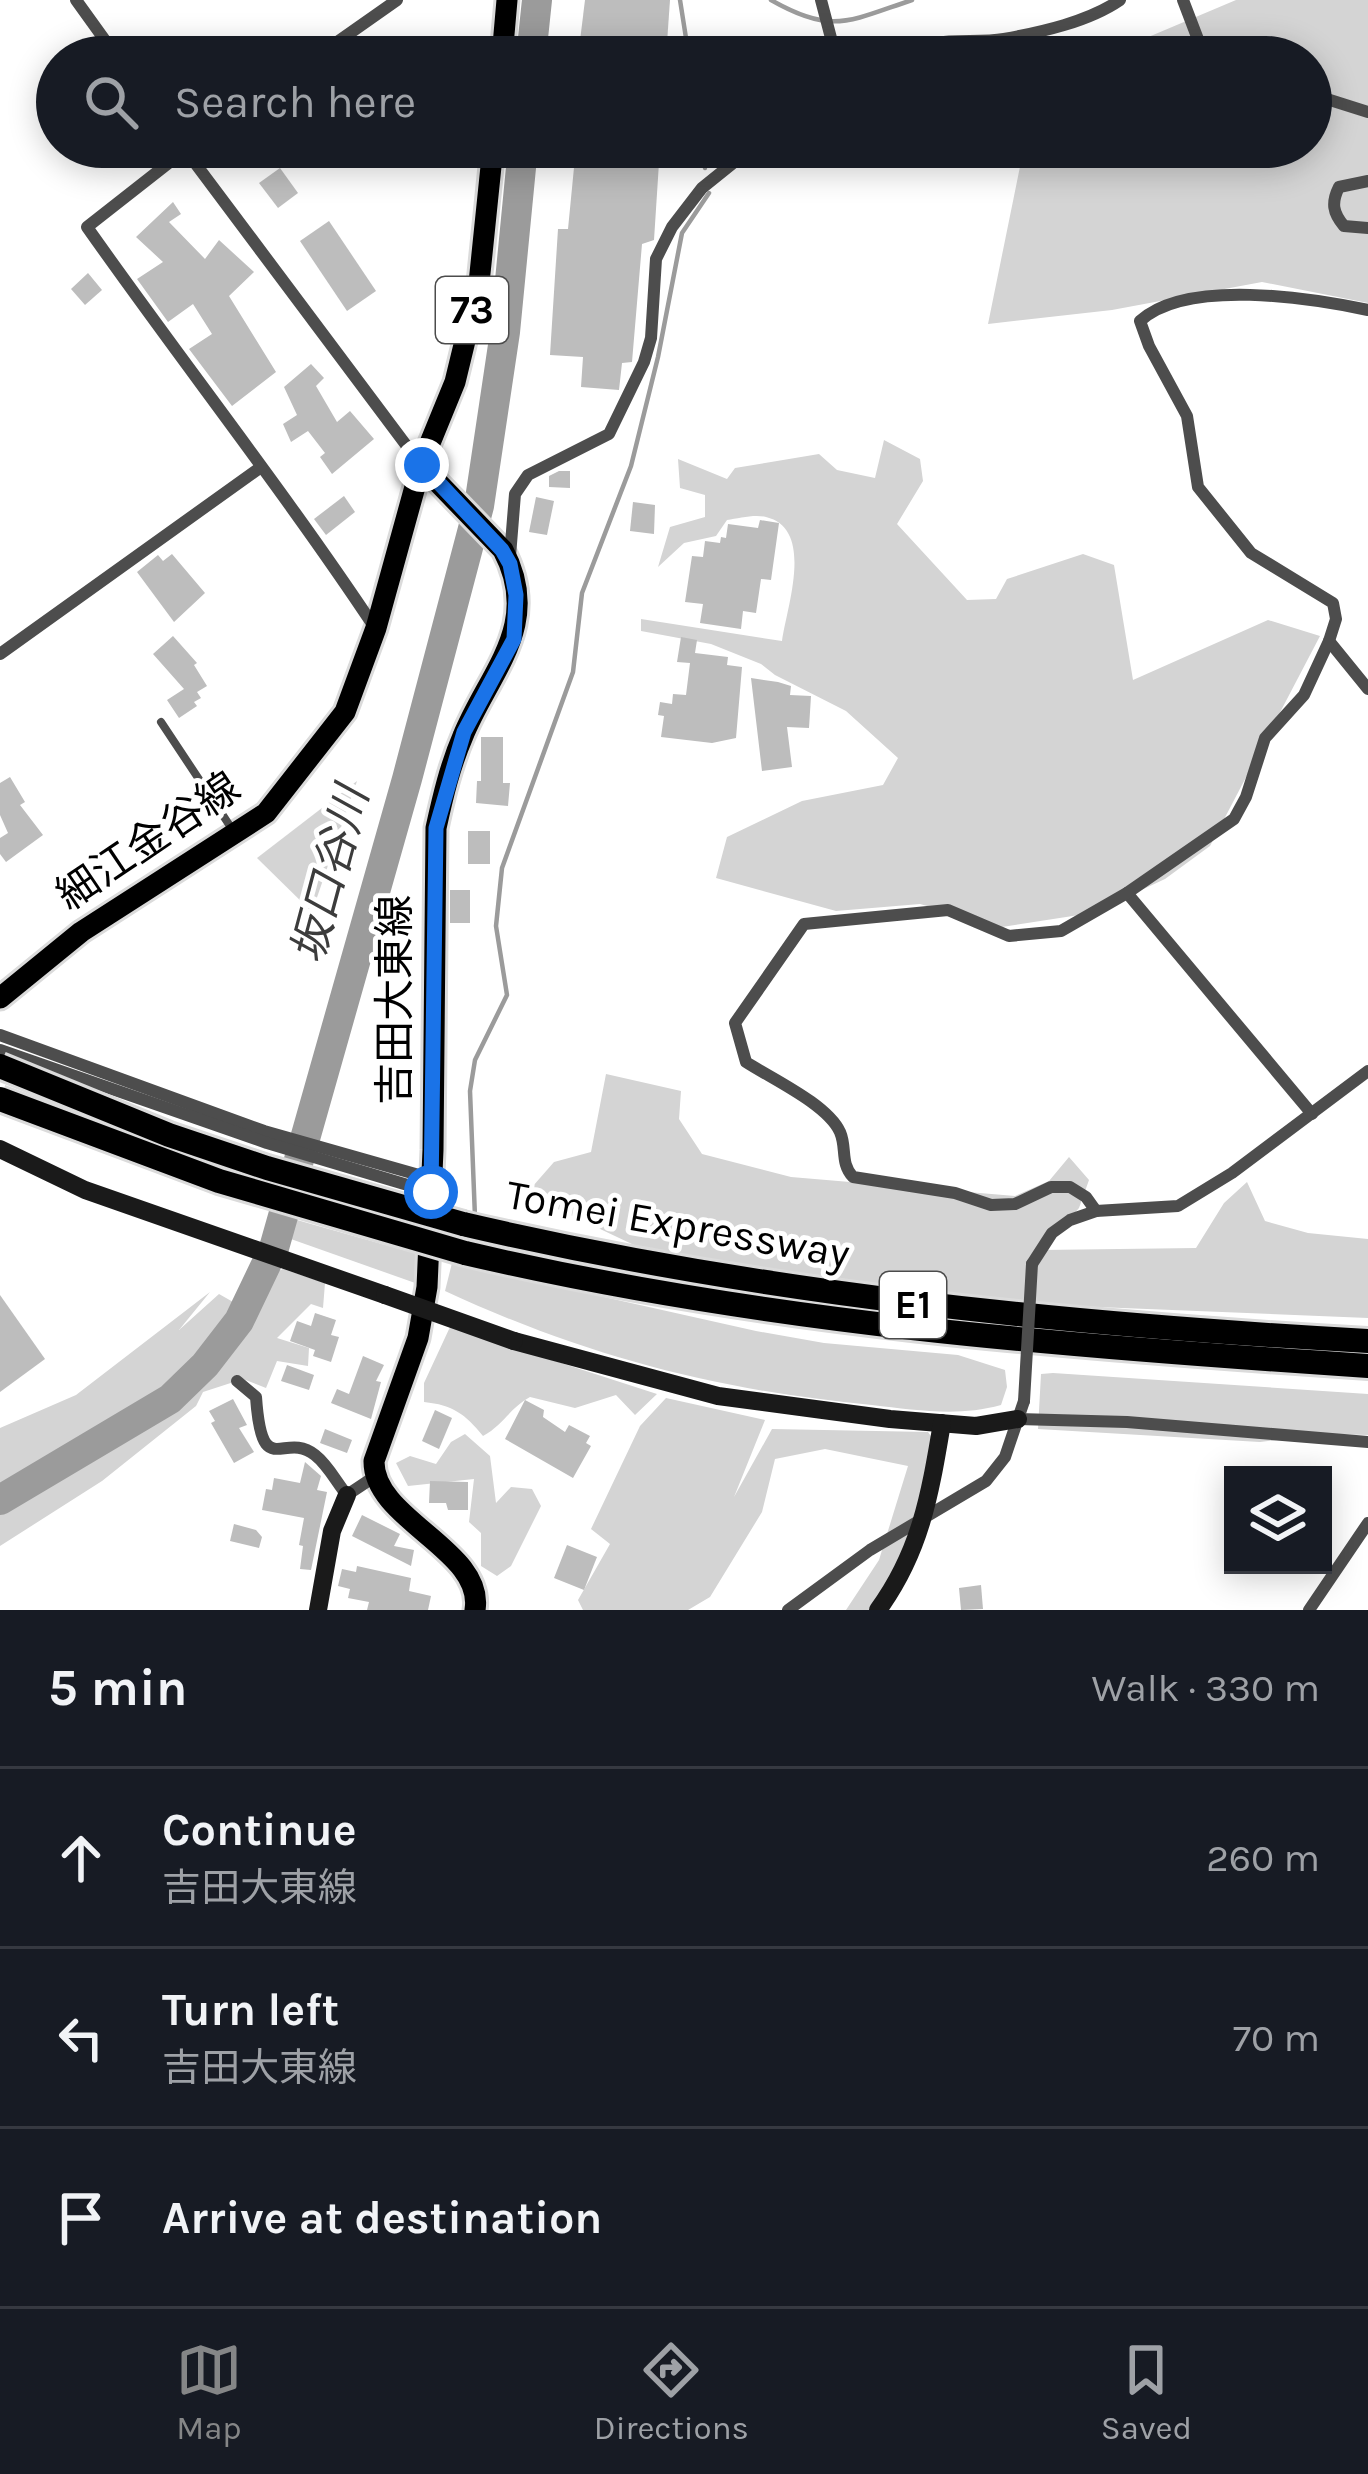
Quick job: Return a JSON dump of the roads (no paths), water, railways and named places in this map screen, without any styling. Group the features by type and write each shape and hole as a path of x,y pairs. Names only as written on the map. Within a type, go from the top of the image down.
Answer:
{"highway":[{"name":"Tomei Expressway","path":"0,1066 228,1155 463,1224 563,1247 920,1306 1368,1341"},
{"name":"Tomei Expressway","path":"0,1099 219,1181 465,1253 676,1296 913,1331 1055,1346 1368,1366"}],"main road":[{"path":"504,36 507,0"},
{"name":"73","path":"429,473 479,283 491,168"},
{"path":"429,473 506,557"},
{"name":"細江金谷線","path":"0,998 81,932 266,813 345,712 429,473"},
{"name":"吉田大東線","path":"374,1477 374,1461 418,1338 427,1287 436,828 464,732 514,639 516,595 506,557"},
{"path":"374,1477 383,1493 460,1565 477,1600 475,1610"}],"street":[{"path":"76,0 102,36"},
{"path":"346,36 397,0"},
{"path":"1016,36 1056,26 1120,0"},
{"path":"1183,0 1196,36"},
{"path":"823,6 831,36"},
{"path":"1332,101 1368,112"},
{"path":"161,168 87,227 331,559 376,628"},
{"path":"201,168 429,473"},
{"path":"506,557 515,494 528,476 609,434 644,362 656,259 672,227 702,188 727,168"},
{"path":"1368,181 1340,187 1333,200 1344,226 1368,228"},
{"path":"1096,1211 1070,1187 1052,1186 1015,1204 991,1205 955,1193 853,1177 844,1168 842,1135 827,1113 746,1062 735,1023 804,924 947,910 1009,936 1060,931 1126,893 1234,819 1265,739 1304,695 1329,641 1336,619 1333,603 1251,554 1198,488 1187,416 1140,321 1169,303 1263,293 1368,310"},
{"path":"0,654 261,467"},
{"path":"1329,641 1368,689"},
{"path":"1126,893 1312,1114"},
{"path":"0,1035 329,1162 432,1185"},
{"path":"0,1050 266,1137 355,1158 432,1185"},
{"path":"788,1610 870,1550 986,1481 1005,1457 1021,1410 1032,1264 1052,1233 1096,1211 1178,1207 1368,1071"},
{"path":"0,1149 85,1190 514,1341 718,1396 976,1426 1021,1410 1368,1442"},
{"path":"238,1381 256,1397 259,1433 266,1444 276,1450 305,1450 315,1455 347,1495"},
{"path":"878,1610 904,1575 925,1516 942,1423"},
{"path":"318,1610 332,1531 347,1495 374,1477"},
{"path":"1309,1610 1368,1523"}],"lane":[{"path":"161,722 235,833"}],"waterway":[{"name":"坂口谷川","path":"533,36 537,0"},
{"path":"680,0 686,36"},
{"path":"771,0 826,21 856,18 912,0"},
{"name":"坂口谷川","path":"0,1500 170,1399 205,1365 239,1321 274,1248 479,506 505,332 521,168"},
{"path":"475,1217 470,1091 475,1060 507,995 496,926 502,868 573,672 582,593 631,466 682,233 709,193"}]}
